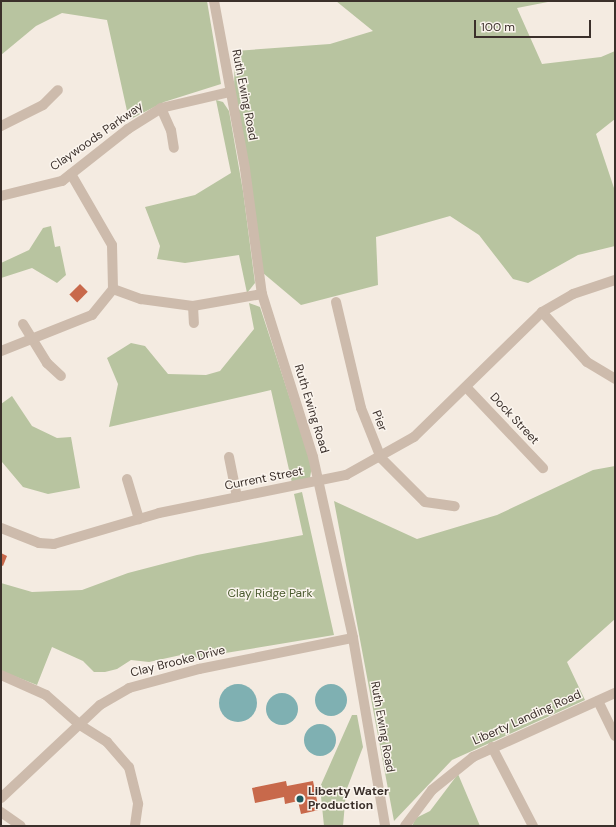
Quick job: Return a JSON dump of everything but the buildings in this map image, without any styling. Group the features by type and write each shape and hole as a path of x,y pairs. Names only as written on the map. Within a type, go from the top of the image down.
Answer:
{"street":[{"name":"Ruth Ewing Road","path":"214,1 230,92 246,169 262,294 318,481 353,638 385,826"},
{"path":"1,126 44,105 58,90"},
{"name":"Claywoods Parkway","path":"1,196 62,181 128,129 161,108 230,92"},
{"name":"Claywoods Parkway","path":"161,108 171,130 174,148"},
{"path":"1,351 92,315 113,290 112,245 71,174"},
{"name":"Current Street","path":"1,528 39,543 54,544 139,519 346,475 381,458 429,424 542,312 573,294 615,280"},
{"path":"113,290 141,298 193,306 262,294"},
{"name":"Pier","path":"336,302 361,408 381,458 425,502 455,506"},
{"path":"193,306 194,323"},
{"path":"542,312 587,362 615,379"},
{"path":"23,324 34,338 47,363 61,376"},
{"name":"Dock Street","path":"466,387 543,468"},
{"path":"229,457 237,497"},
{"path":"127,479 139,519"},
{"name":"Clay Brooke Drive","path":"1,798 100,705 129,688 199,669 353,638"},
{"path":"1,675 46,695 80,725 107,742 130,767 138,804 135,826"},
{"name":"Liberty Landing Road","path":"405,826 444,778 492,747 598,701 615,692"},
{"path":"598,701 615,736"},
{"path":"492,747 533,826"},
{"path":"1,812 21,826"}],"green space":[{"path":"1,1 207,1 221,84 164,102 129,120 107,20 62,13 36,26 1,55"},
{"path":"336,1 553,1 517,8 542,64 601,57 615,51 615,119 596,134 615,191 615,246 578,255 528,283 513,279 479,235 450,216 376,237 378,285 301,305 263,273 234,88 235,51 330,44 373,31"},
{"path":"216,100 223,102 229,111 243,191 255,283 247,293 239,255 185,263 157,259 160,246 145,207 195,195 231,173"},
{"path":"51,226 55,247 60,246 66,275 57,283 32,268 1,278 1,263 29,250 43,228"},
{"path":"249,303 260,307 312,466 310,478 292,483 271,390 109,427 118,384 107,358 131,343 145,346 168,374 206,375 220,371 254,329"},
{"path":"12,396 32,426 57,438 71,437 80,488 48,494 23,487 2,462 1,404"},
{"path":"615,466 615,619 567,662 585,700 452,760 394,821 334,501 417,539 497,515 593,470"},
{"name":"Clay Ridge Park","path":"302,492 334,635 183,660 181,655 149,662 131,660 117,669 105,672 94,672 83,661 52,647 37,685 1,671 1,583 32,592 82,590 128,573 197,555 303,535 294,494"},
{"path":"352,715 357,715 363,747 346,791 343,826 324,826 320,787"},
{"path":"458,774 480,826 412,826 416,818 430,811"}],"water":[{"path":"234,684 242,684 252,689 256,696 256,710 252,717 242,722 234,722 224,717 222,714 219,707 219,699 224,689 227,687"},
{"path":"328,684 334,684 343,688 347,700 343,712 334,716 328,716 319,712 315,703 315,697 319,688"},
{"path":"279,693 285,693 294,697 298,709 294,721 285,725 279,725 270,721 266,712 266,706 270,697"},
{"path":"317,724 323,724 332,728 336,740 332,752 323,756 317,756 308,752 304,743 304,737 308,728"}],"place":[{"name":"Liberty Water Production","path":"300,799"}]}
